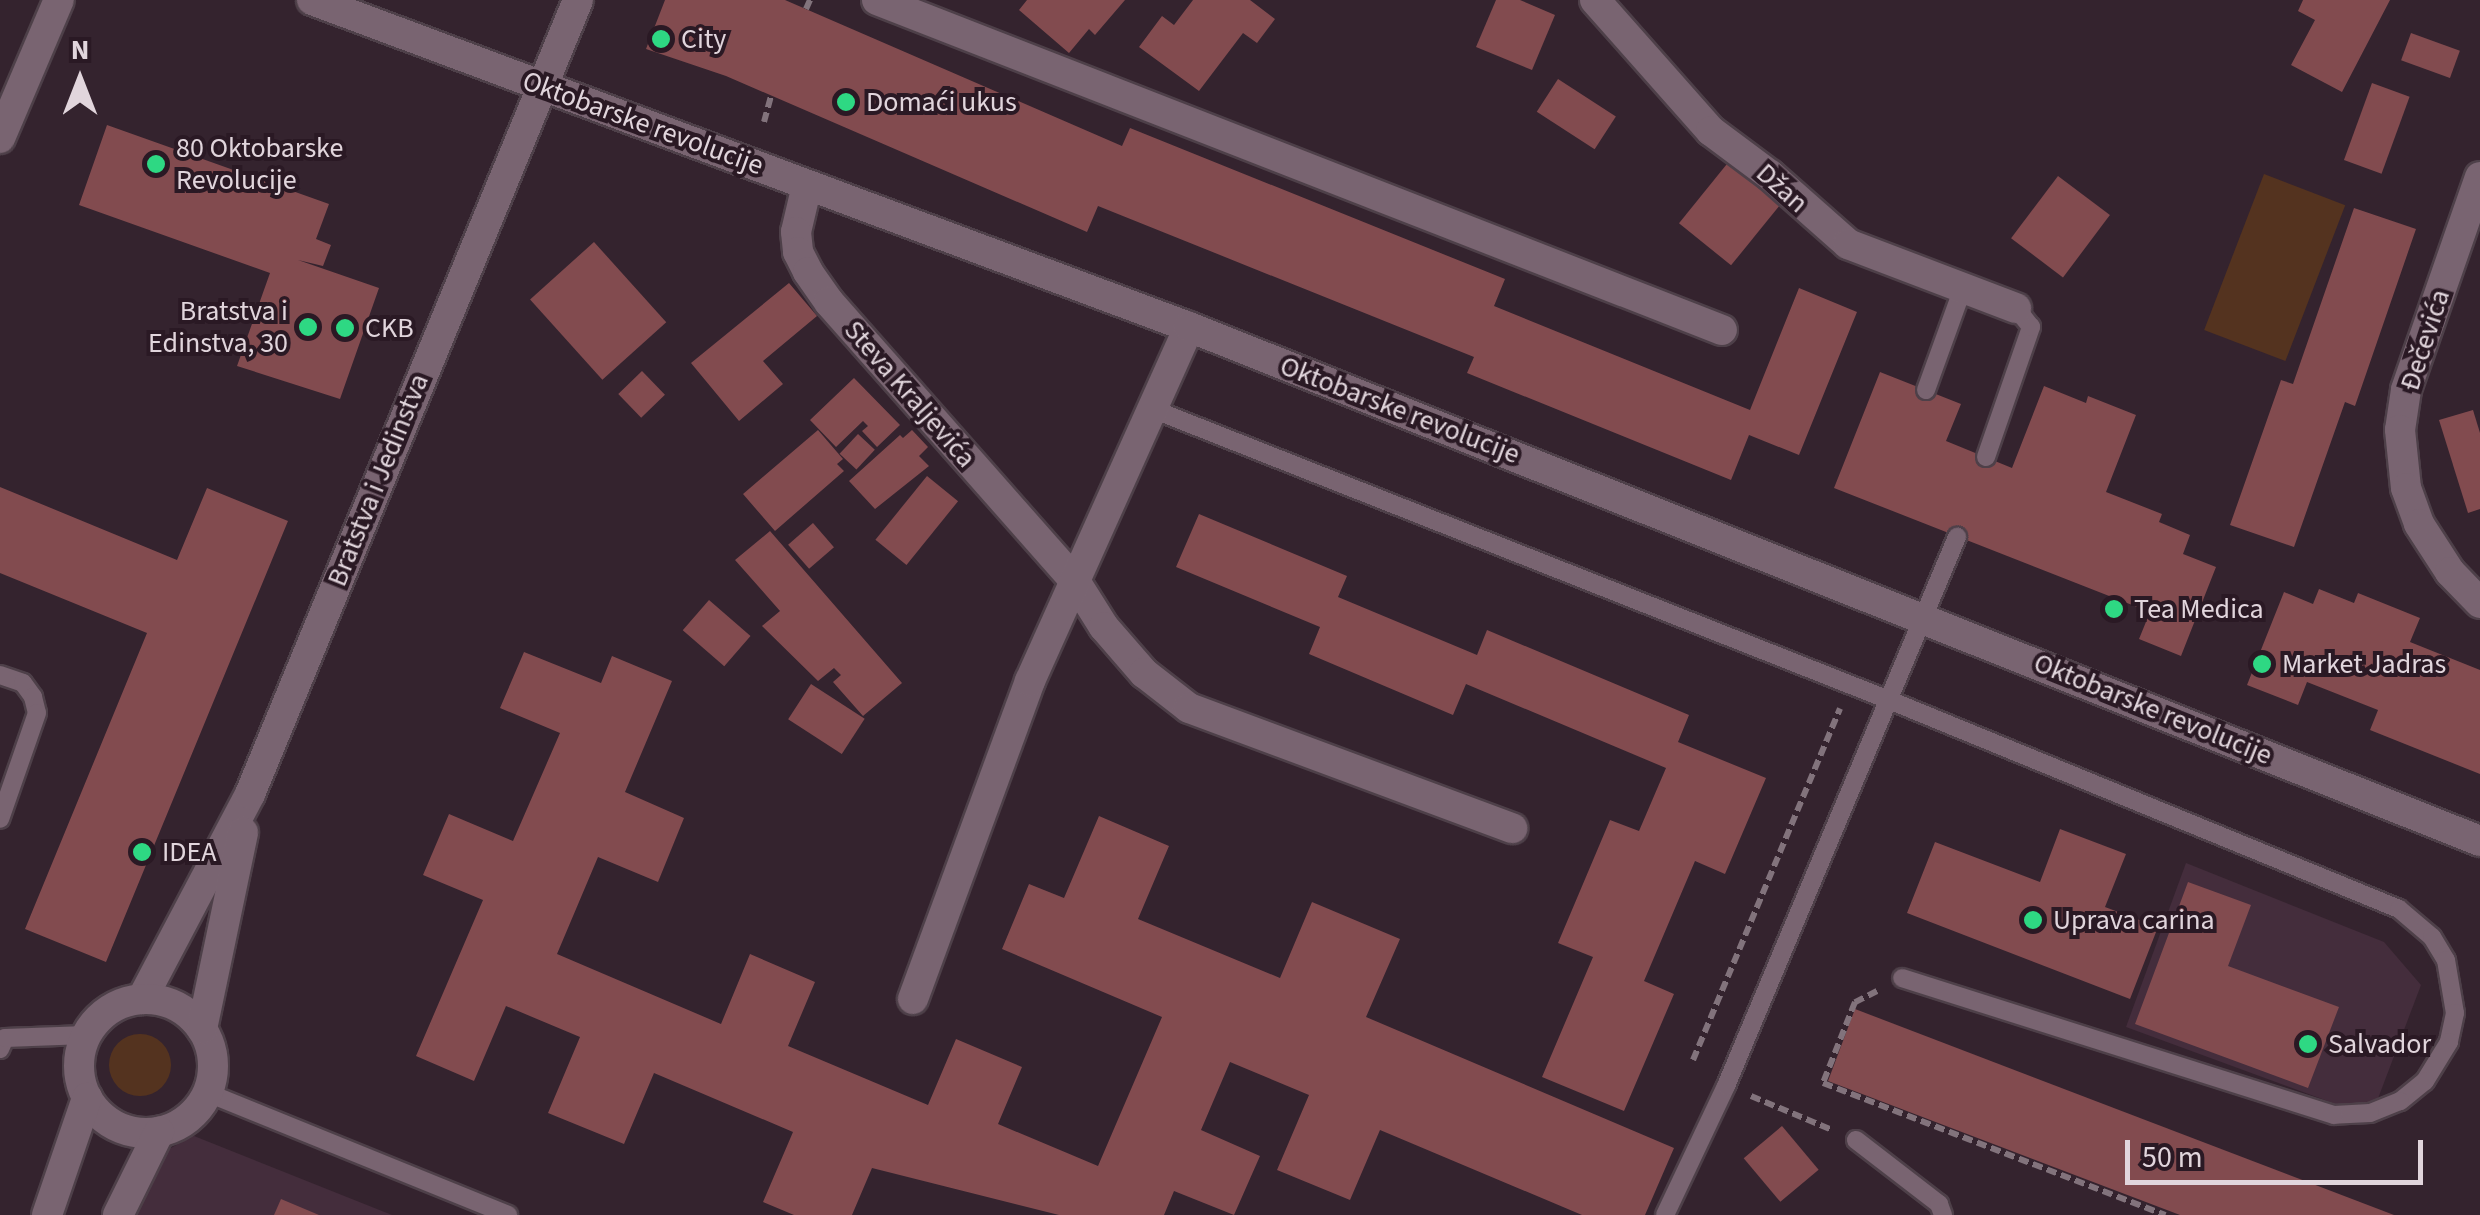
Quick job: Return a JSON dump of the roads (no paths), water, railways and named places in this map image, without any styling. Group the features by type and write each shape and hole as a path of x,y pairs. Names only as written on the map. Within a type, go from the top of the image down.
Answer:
{"street":[{"path":"0,138 60,0"},
{"name":"Oktobarske revolucije","path":"312,0 1188,327 2480,840"},
{"name":"Bratstva i Jedinstva","path":"142,999 250,794 488,207 544,87 578,0"},
{"path":"877,0 1722,330"},
{"name":"Džan","path":"1595,0 1711,130 1770,175 1832,232 1860,250 2016,308"},
{"name":"Đečevića","path":"2480,177 2406,390 2400,448 2406,488 2424,536 2480,603"},
{"name":"Steva Kraljevića","path":"808,185 796,232 798,252 808,272 830,302 1076,581 1104,627 1144,674 1189,708 1512,828"},
{"path":"913,1000 1030,682 1155,410 1188,327"},
{"name":"Bratstva i Jedinstva","path":"202,1028 250,794"},
{"path":"142,999 165,1002 186,1012 202,1028 211,1049 213,1072 208,1093 180,1124 159,1132 138,1133 118,1127 100,1115 87,1098 80,1078 86,1035 100,1017 120,1004 142,999"},
{"path":"47,1215 87,1098"},
{"path":"118,1215 159,1132"}],"lane":[{"path":"1926,390 1964,288"},
{"path":"1986,457 2025,354 2030,327 2016,308"},
{"path":"1155,410 1888,700 2399,909 2432,937 2446,960 2455,1013 2449,1042 2425,1082 2400,1101 2370,1112 2334,1115 1902,978"},
{"path":"1666,1215 1726,1086 1957,536"},
{"path":"0,675 23,683 33,696 37,713 0,819"},
{"path":"2,1041 86,1035"},
{"path":"208,1093 508,1215"},
{"path":"1856,1140 1938,1204 1943,1215"}],"place":[{"name":"City","path":"661,39"},
{"name":"Domaći ukus","path":"846,102"},
{"name":"80 Oktobarske Revolucije","path":"156,164"},
{"name":"Bratstva i Edinstva, 30","path":"308,327"},
{"name":"CKB","path":"345,328"},
{"name":"Tea Medica","path":"2114,609"},
{"name":"Market Jadras","path":"2262,664"},
{"name":"IDEA","path":"142,852"},
{"name":"Uprava carina","path":"2033,920"},
{"name":"Salvador","path":"2308,1044"}]}
